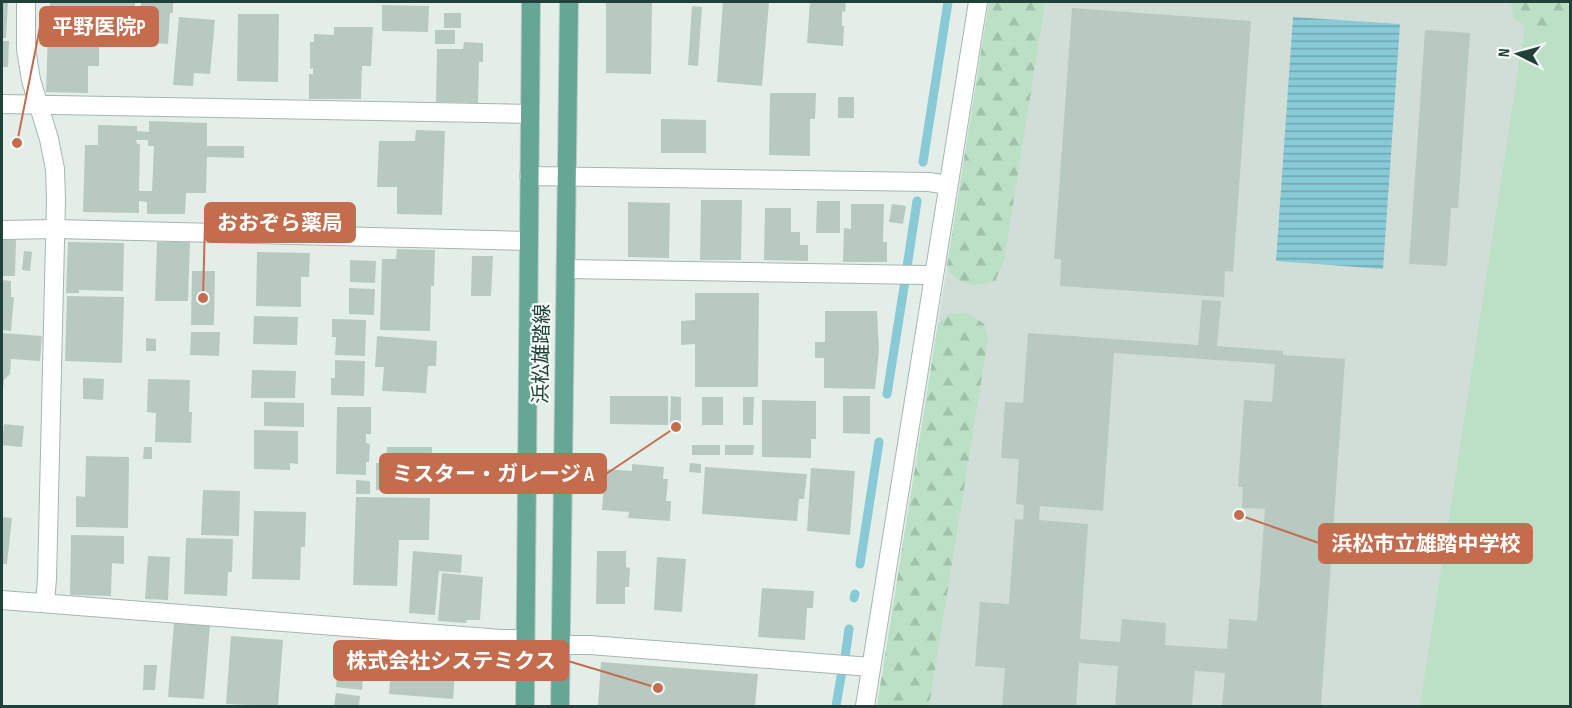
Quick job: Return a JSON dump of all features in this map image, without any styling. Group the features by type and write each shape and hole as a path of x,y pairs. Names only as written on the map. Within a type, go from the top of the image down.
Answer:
{"main road":[{"name":"浜松雄踏線","path":"525,706 531,2"},
{"name":"浜松雄踏線","path":"560,706 569,2"}],"street":[{"path":"27,2 26,49 31,80 49,139 55,169 56,229 45,603"},
{"path":"865,706 978,2"},
{"path":"2,104 530,114"},
{"path":"529,176 929,182 948,185"},
{"path":"2,230 56,229 529,241"},
{"path":"566,270 934,276"},
{"path":"2,600 525,639"},
{"path":"561,645 590,645 871,667"}],"shaded area":[{"path":"989,2 1570,2 1570,706 877,706"}],"green space":[{"path":"989,2 1045,2 1004,261 995,281 973,285 956,278 947,266"},
{"path":"1512,2 1570,2 1570,30 1525,26 1515,20 1511,8"},
{"path":"1525,26 1570,30 1570,706 1420,706"},
{"path":"968,313 984,324 988,339 929,706 877,706 938,324 949,314"}],"water":[{"path":"1293,17 1400,24 1383,269 1276,261"}],"building":[{"path":"2,2 8,2 6,38 2,38"},
{"path":"50,2 135,2 135,15 129,15 128,33 78,30 78,23 49,22"},
{"path":"141,2 173,2 168,44 138,42"},
{"path":"606,2 652,2 651,74 606,73"},
{"path":"723,2 769,2 762,86 717,82"},
{"path":"810,2 846,2 845,12 842,11 843,46 807,43"},
{"path":"382,5 429,6 428,32 382,31"},
{"path":"692,6 702,7 698,66 688,65"},
{"path":"1072,8 1251,21 1233,272 1225,271 1224,297 1060,286 1061,259 1054,259"},
{"path":"444,13 461,13 461,28 444,28"},
{"path":"238,14 279,14 278,82 237,81"},
{"path":"179,17 215,20 210,74 194,73 193,86 173,85"},
{"path":"334,27 373,27 371,66 362,66 361,99 309,99 309,74 313,74 313,68 310,69 310,42 314,42 314,34 334,35"},
{"path":"435,30 455,30 455,44 435,44"},
{"path":"1425,30 1470,33 1458,208 1451,208 1447,266 1409,264"},
{"path":"48,34 99,35 99,66 88,66 88,93 46,92"},
{"path":"2,41 9,41 8,67 2,67"},
{"path":"464,42 483,43 483,62 479,62 478,103 436,102 437,49 463,49"},
{"path":"770,93 816,93 815,119 810,119 810,156 769,155"},
{"path":"838,97 854,97 854,118 838,118"},
{"path":"661,119 706,120 706,153 661,153"},
{"path":"149,121 207,123 207,146 244,146 244,158 207,157 206,193 186,193 185,214 147,214 147,202 139,201 139,213 83,212 85,145 98,145 98,125 137,126 137,131 149,132","holes":["136,140 148,140 148,146 154,146 152,191 139,191 140,144 137,144"]},
{"path":"416,130 445,131 442,215 397,214 397,187 377,187 379,141 415,141"},
{"path":"701,200 742,200 741,260 700,260"},
{"path":"817,201 840,201 840,233 816,233"},
{"path":"628,202 670,203 669,258 628,257"},
{"path":"851,204 884,204 883,242 887,242 887,262 843,262 844,228 851,229"},
{"path":"892,204 906,206 903,224 889,222"},
{"path":"765,208 791,208 791,232 800,232 800,245 808,245 808,261 764,260"},
{"path":"2,240 16,240 15,276 2,276"},
{"path":"68,242 124,243 123,291 79,290 79,293 66,293"},
{"path":"157,242 190,242 188,301 155,301"},
{"path":"397,249 435,250 430,331 380,330 382,259 396,259"},
{"path":"24,251 32,252 30,271 22,270"},
{"path":"257,252 310,253 309,277 301,277 301,307 256,306"},
{"path":"472,256 493,256 491,296 471,296"},
{"path":"350,260 376,261 375,283 350,282"},
{"path":"192,271 215,271 214,325 191,325"},
{"path":"2,280 11,281 11,297 14,297 11,331 2,330"},
{"path":"349,288 375,289 374,315 349,314"},
{"path":"695,293 759,293 758,387 695,387 695,344 681,345 681,321 695,320"},
{"path":"67,296 124,297 122,363 65,361"},
{"path":"1202,300 1221,301 1217,346 1283,351 1283,355 1345,359 1321,706 1222,706 1225,673 1195,671 1192,706 1115,706 1118,666 1079,663 1076,706 1002,706 1005,668 975,666 980,602 1009,604 1015,519 1023,520 1024,505 1016,504 1019,459 1001,458 1005,402 1023,403 1028,333 1198,345","holes":["1114,353 1275,364 1272,402 1244,400 1238,487 1243,487 1242,508 1265,509 1257,621 1229,619 1227,649 1165,645 1166,623 1122,619 1120,642 1080,639 1088,524 1039,520 1040,506 1103,511"]},
{"path":"825,311 877,311 879,350 875,389 824,388 824,358 815,358 815,342 825,342"},
{"path":"254,316 298,317 297,345 253,344"},
{"path":"332,319 366,320 365,356 335,355 336,337 332,337"},
{"path":"191,332 220,332 219,356 190,355"},
{"path":"2,333 42,336 40,361 11,359 10,374 4,380 3,389 2,389"},
{"path":"377,336 437,341 436,366 428,366 426,393 382,391 384,367 375,367"},
{"path":"146,338 156,339 156,351 146,351"},
{"path":"335,360 365,361 364,396 331,395 331,378 335,378"},
{"path":"252,370 296,371 295,398 251,398"},
{"path":"83,378 104,379 103,400 83,399"},
{"path":"148,379 190,380 191,443 155,442 156,413 147,412"},
{"path":"610,396 668,396 668,425 610,424"},
{"path":"671,396 681,397 681,425 670,425"},
{"path":"843,396 870,396 870,434 843,433"},
{"path":"702,397 723,397 723,425 702,425"},
{"path":"743,397 754,397 753,425 743,425"},
{"path":"762,400 816,401 816,439 811,439 811,458 762,457"},
{"path":"264,402 304,403 304,427 264,426"},
{"path":"337,407 371,407 371,434 366,434 366,443 370,444 366,475 336,474"},
{"path":"4,424 24,426 22,447 2,445"},
{"path":"254,430 298,431 298,464 290,463 290,470 254,469"},
{"path":"692,445 720,445 720,455 692,455"},
{"path":"725,445 754,445 753,455 725,455"},
{"path":"144,447 152,447 152,459 143,459"},
{"path":"387,447 432,447 431,491 376,490 376,463 386,463"},
{"path":"86,456 129,457 128,528 76,527 76,496 85,497"},
{"path":"690,463 701,464 701,473 689,472"},
{"path":"632,464 664,467 663,479 668,479 666,501 671,501 670,521 628,518 629,512 602,510 605,469 632,471"},
{"path":"705,467 807,474 804,499 799,499 797,521 702,514"},
{"path":"811,468 855,471 850,535 807,531"},
{"path":"356,480 370,481 370,494 356,494"},
{"path":"203,490 240,491 239,536 201,535"},
{"path":"356,497 430,498 429,540 399,540 397,586 353,585"},
{"path":"254,511 306,512 305,547 301,547 300,580 252,579"},
{"path":"2,517 12,518 7,564 2,564"},
{"path":"71,535 124,536 124,564 112,563 111,596 70,595"},
{"path":"186,538 233,539 232,572 228,572 227,596 184,594"},
{"path":"413,551 462,555 461,573 439,571 435,615 409,613"},
{"path":"597,551 626,551 626,567 630,568 629,587 625,587 625,604 596,604"},
{"path":"148,556 170,557 168,600 145,599"},
{"path":"657,557 686,559 682,612 654,610"},
{"path":"442,573 483,577 480,620 467,620 466,623 438,621"},
{"path":"762,588 814,591 813,608 807,608 805,640 758,637"},
{"path":"174,622 210,625 204,699 168,697"},
{"path":"231,636 283,640 278,706 226,704"},
{"path":"393,642 457,647 453,699 389,694"},
{"path":"601,662 758,674 755,706 598,706"},
{"path":"144,665 157,665 155,690 143,690"},
{"path":"338,667 364,669 362,690 336,687"},
{"path":"336,693 360,696 359,706 334,706"}],"waterway":[{"path":"923,162 948,2"},
{"path":"907,267 917,201"},
{"path":"887,394 905,281"},
{"path":"860,564 879,442"},
{"path":"854,598 855,594"},
{"path":"845,657 849,629"},
{"path":"836,706 842,671"}],"place":[{"name":"平野医院P","path":"17,143"},
{"name":"おおぞら薬局","path":"203,298"},
{"name":"ミスター・ガレージ A","path":"676,427"},
{"name":"浜松市立雄踏中学校","path":"1239,515"},
{"name":"株式会社システミクス","path":"658,688"}]}
